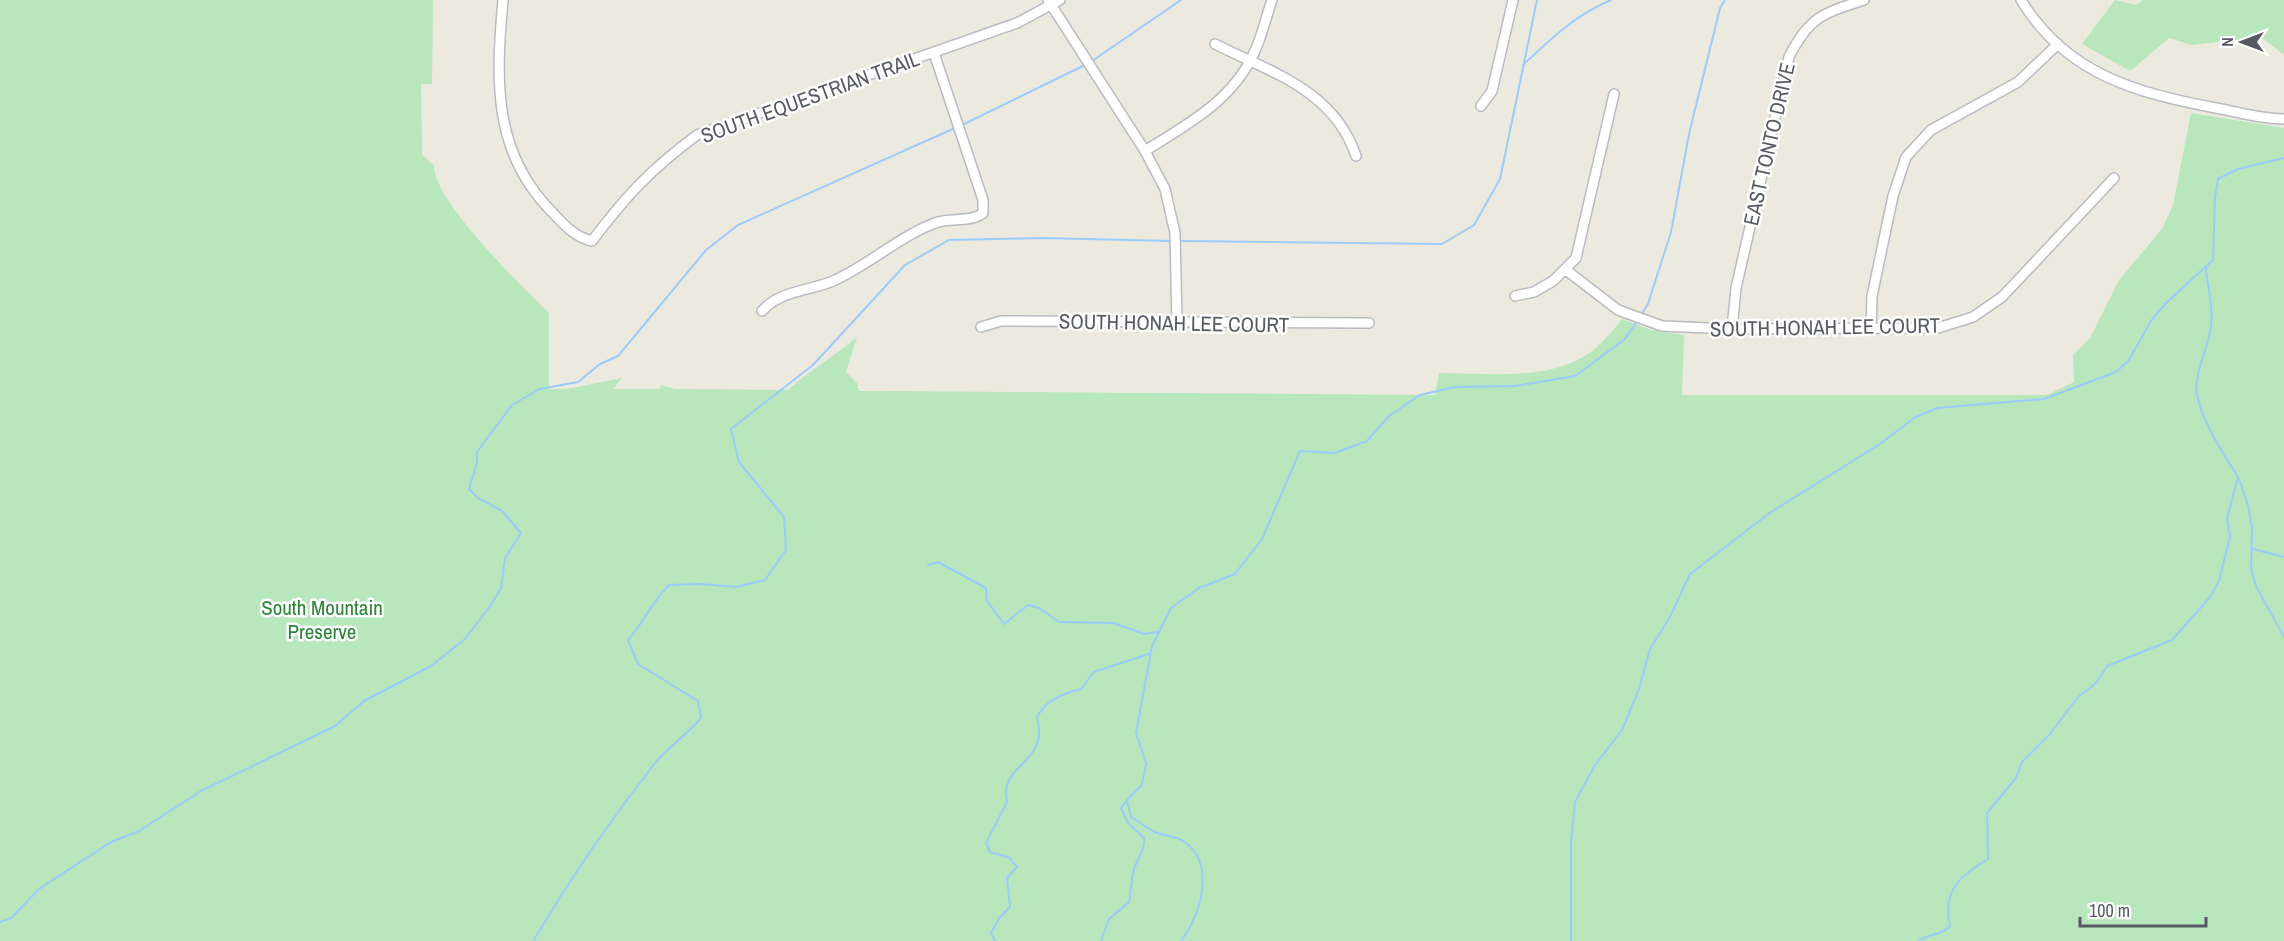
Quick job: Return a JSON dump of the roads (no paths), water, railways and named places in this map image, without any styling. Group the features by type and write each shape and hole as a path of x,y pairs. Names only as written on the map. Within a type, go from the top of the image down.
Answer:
{"street":[{"name":"SOUTH EQUESTRIAN TRAIL","path":"503,0 497,70 499,105 506,133 518,164 543,203 579,238 592,242 622,201 659,163 697,135 1017,24 1053,2"},
{"path":"1145,151 1213,108 1243,73 1250,62 1272,0"},
{"path":"1481,106 1492,91 1513,0"},
{"name":"EAST TONTO DRIVE","path":"1732,329 1736,288 1789,57 1802,32 1826,12 1864,0"},
{"path":"2021,0 2058,44 2098,74 2141,93 2284,119"},
{"path":"1053,2 1084,58 1145,151 1165,189 1177,248 1177,323"},
{"path":"1215,44 1313,94 1343,126 1356,156"},
{"path":"1871,329 1872,296 1893,196 1906,157 1931,130 2018,82 2058,44"},
{"path":"762,311 776,299 848,273 922,229 940,222 981,215 984,208 983,200 934,53"},
{"path":"1515,296 1534,292 1553,282 1576,258 1614,94"},
{"name":"SOUTH HONAH LEE COURT","path":"1566,270 1591,291 1632,317 1676,328 1938,328 1973,317 2002,297 2114,178"},
{"name":"SOUTH HONAH LEE COURT","path":"981,327 1001,321 1369,323"}],"waterway":[{"path":"1092,61 1181,0"},
{"path":"1177,241 1442,244 1474,225 1500,179 1537,0"},
{"path":"1523,65 1575,20 1611,0"},
{"path":"1641,315 1648,304 1671,232 1689,134 1720,8 1725,0"},
{"path":"960,126 1087,64"},
{"path":"0,922 11,918 39,889 111,842 139,831 201,791 335,726 364,701 431,666 465,639 501,588 505,558 521,533 502,511 478,498 469,489 477,463 477,452 512,405 540,389 578,382 600,364 618,356 706,250 738,225 955,128"},
{"path":"1571,941 1571,844 1575,802 1595,765 1622,730 1639,689 1650,649 1670,617 1690,574 1771,512 1880,444 1914,418 1937,408 2044,399 2116,372 2129,360 2151,321 2166,303 2213,260 2215,197 2218,179 2238,169 2284,158"},
{"path":"533,941 591,850 639,784 660,757 701,718 698,701 638,664 628,640 669,585 700,584 736,587 765,580 786,550 784,517 739,462 731,429 813,365 905,265 949,240 1044,238 1171,241"},
{"path":"1918,941 1950,926 1948,913 1951,893 1962,878 1988,859 1987,813 2016,778 2022,762 2050,734 2078,697 2096,683 2107,666 2172,640 2210,597 2219,581 2230,536 2227,519 2238,477 2208,426 2197,394 2199,369 2212,319 2206,267"},
{"path":"1181,941 1195,917 1199,903 1202,889 1199,861 1193,850 1182,840 1155,832 1131,817 1127,800 1142,785 1146,763 1136,733 1152,646 1171,608 1199,588 1235,574 1262,539 1300,451 1335,453 1367,441 1389,416 1420,395 1455,387 1515,386 1575,376 1625,339 1638,320"},
{"path":"2239,479 2248,505 2252,528 2251,569 2256,586 2284,637"},
{"path":"2253,549 2284,557"},
{"path":"928,565 938,562 986,588 987,601 1004,624 1028,605 1039,608 1059,622 1114,623 1144,634 1158,632"},
{"path":"995,941 991,933 999,918 1010,907 1007,878 1017,867 1010,858 990,852 986,843 1007,802 1006,789 1010,779 1037,745 1039,733 1037,717 1045,706 1056,698 1081,689 1094,672 1149,654"},
{"path":"1101,941 1109,919 1129,902 1134,869 1143,847 1144,838 1128,823 1121,808 1126,801"}],"park label":[{"name":"South Mountain Preserve","path":"322,619"}]}
